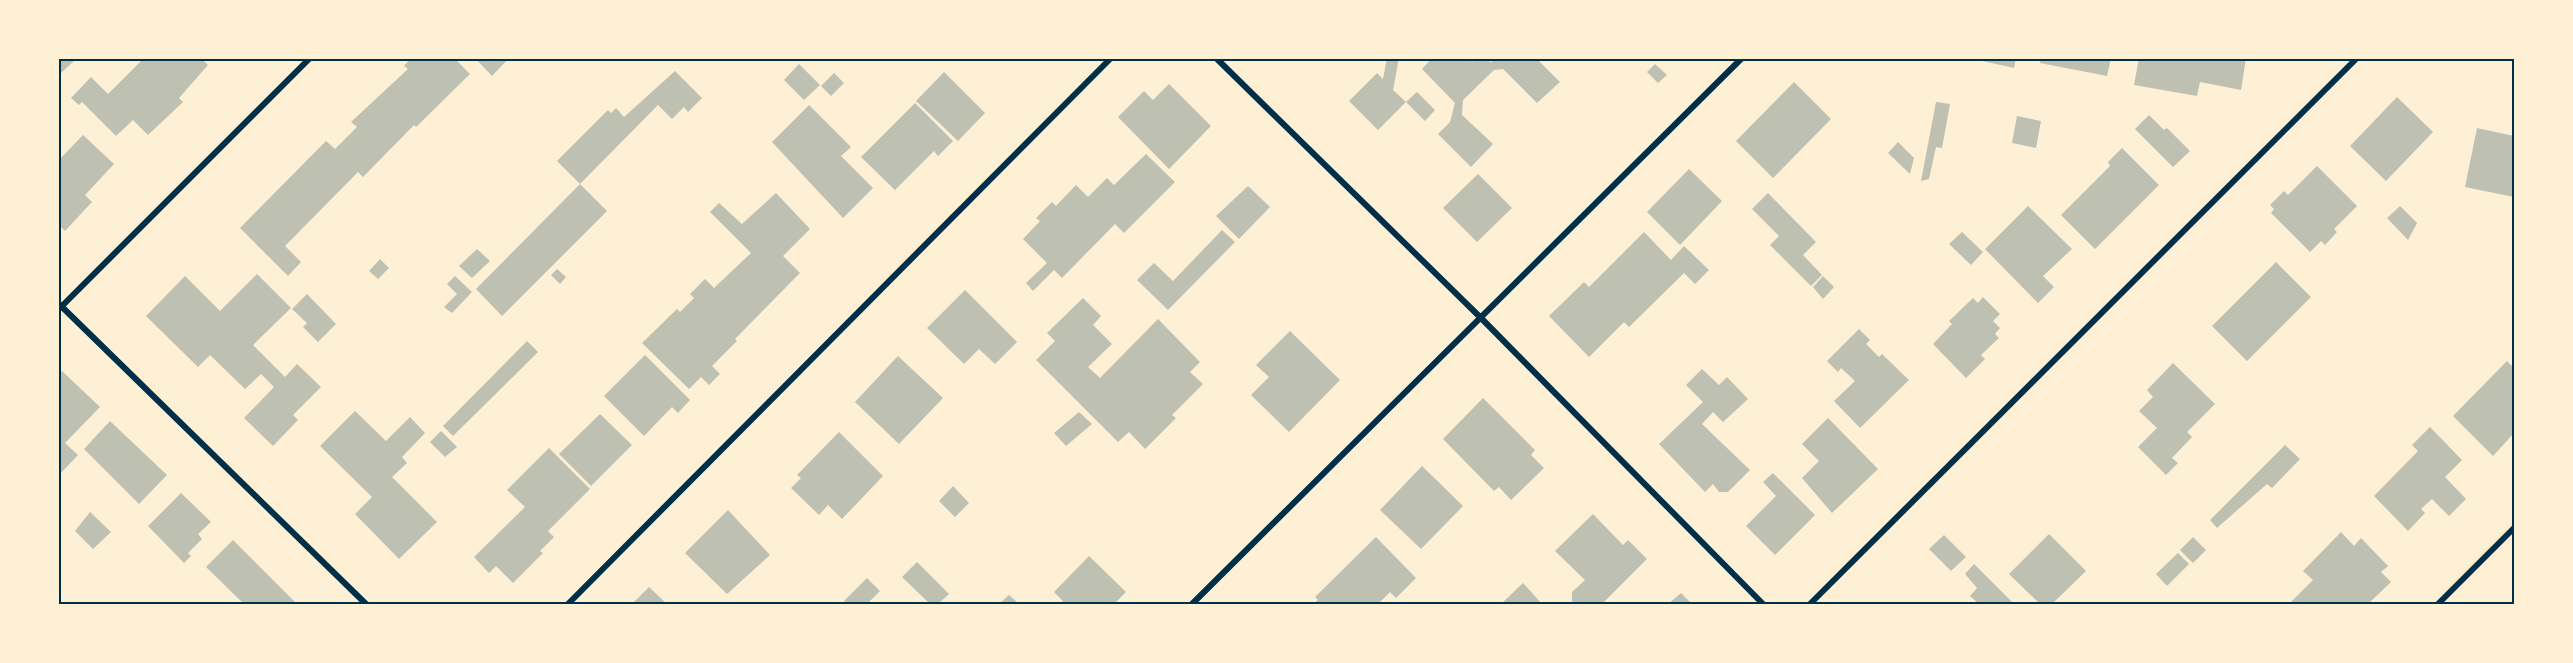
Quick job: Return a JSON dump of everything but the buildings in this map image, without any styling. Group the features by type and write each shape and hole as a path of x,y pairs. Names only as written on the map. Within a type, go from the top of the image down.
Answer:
{"street":[{"path":"310,58 60,306 366,604"},
{"path":"568,604 1112,58"},
{"path":"1216,58 1481,318 1763,604"},
{"path":"1192,604 1742,58"},
{"path":"1810,604 2357,58"},
{"path":"2438,604 2514,528"}]}
